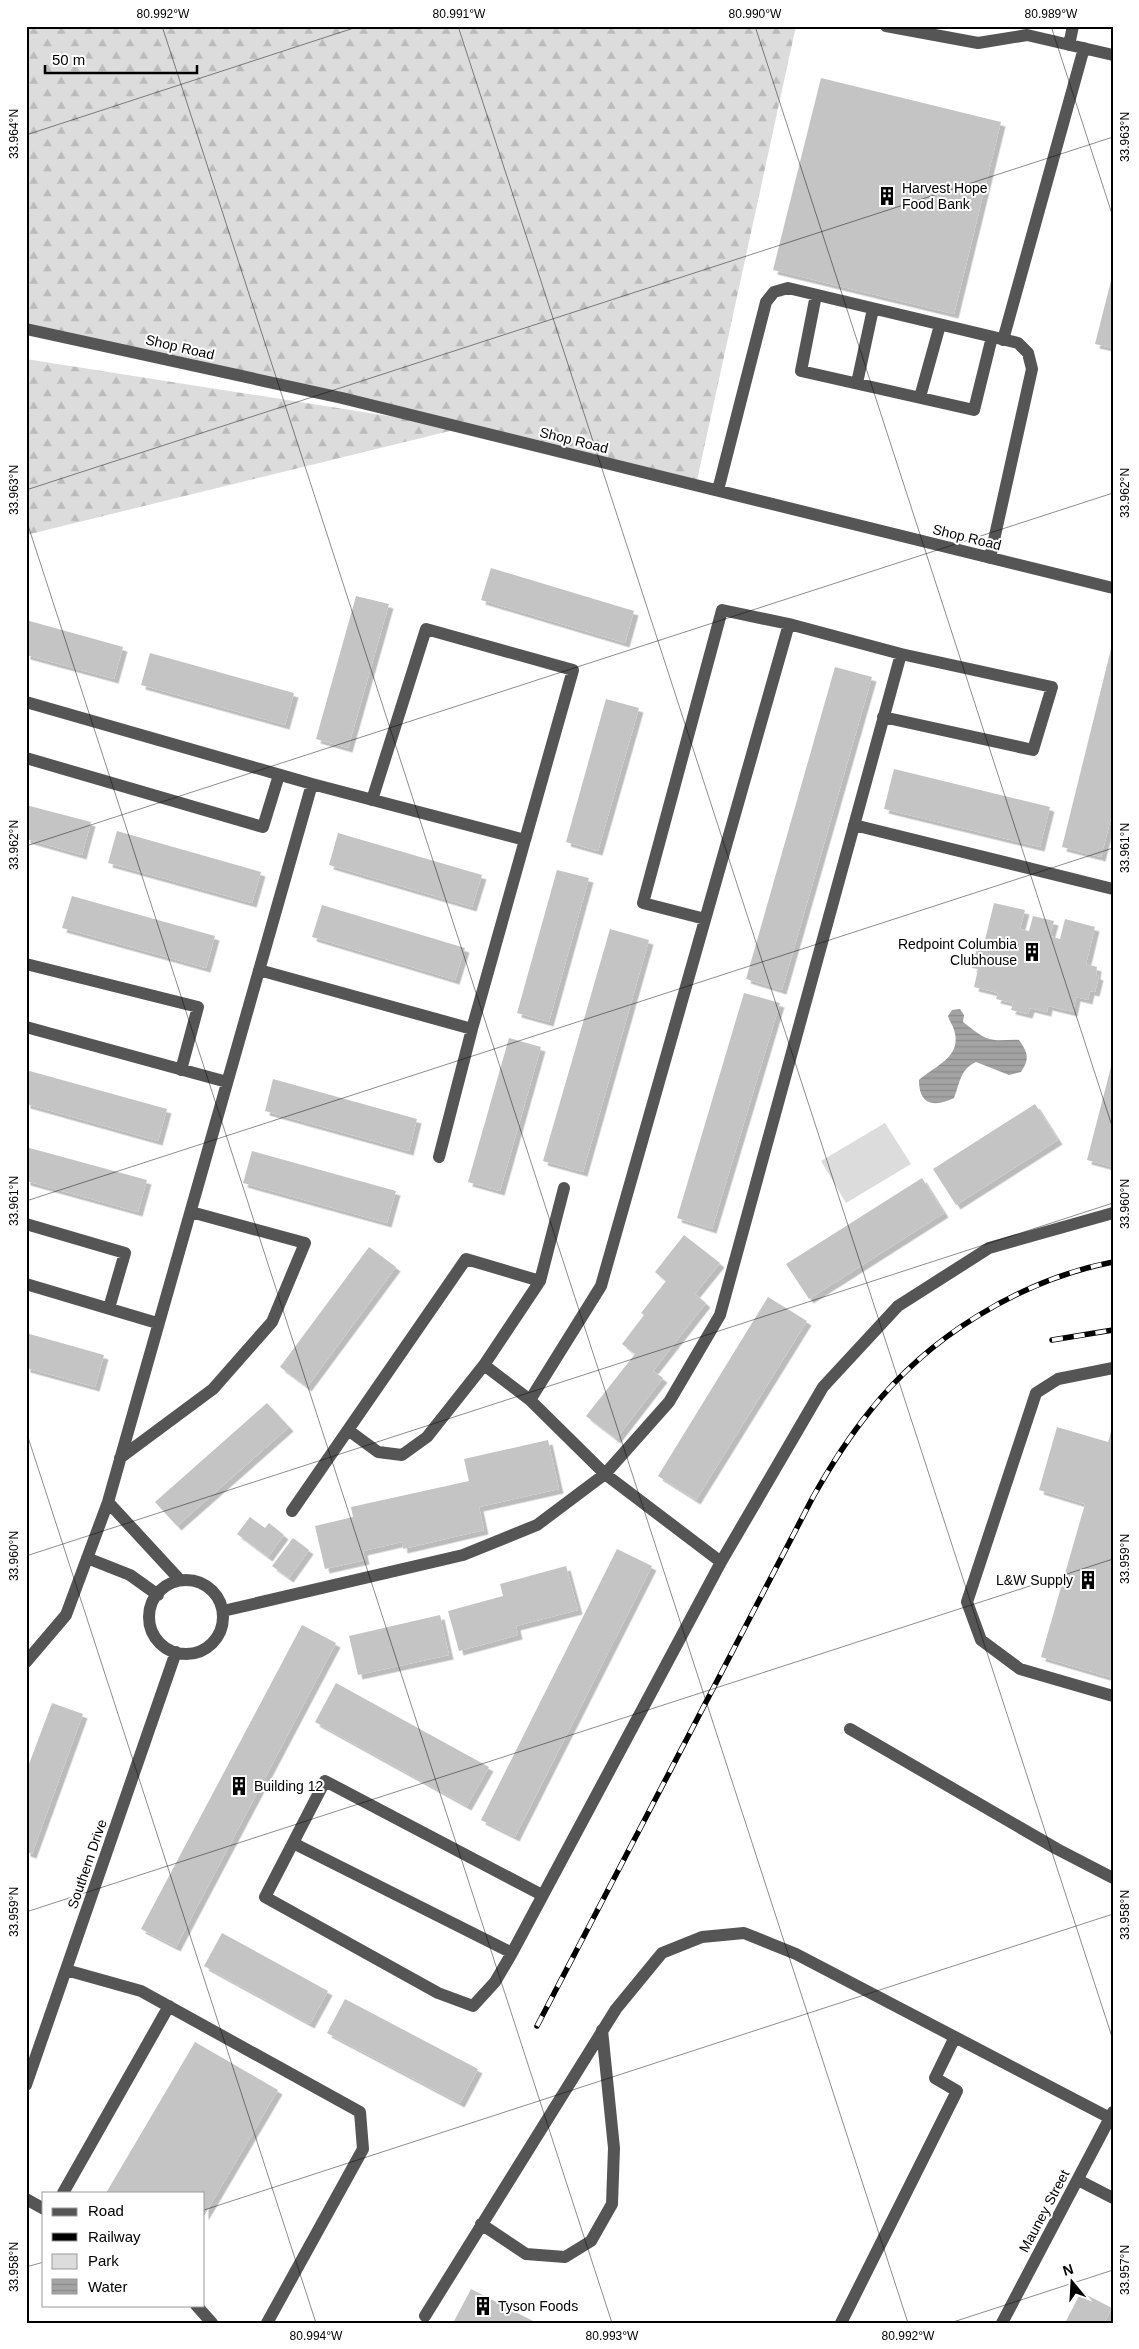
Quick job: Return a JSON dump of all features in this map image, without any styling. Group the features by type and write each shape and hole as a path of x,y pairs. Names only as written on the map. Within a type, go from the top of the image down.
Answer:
{"street":[{"path":"886,26 978,42 1027,35 1113,55"},
{"path":"1069,45 1073,26"},
{"path":"816,295 801,370 974,410 1084,48"},
{"path":"718,490 766,302 774,292 788,288 997,338 1018,344 1028,353 1032,369 990,558"},
{"path":"857,383 873,309"},
{"path":"920,398 940,325"},
{"name":"Shop Road","path":"26,329 342,398 1113,588"},
{"path":"705,919 643,903 722,610 789,624 901,654 1052,687 1034,750 883,717"},
{"path":"530,1400 601,1286 789,624"},
{"path":"372,800 426,629 573,670 472,1029 439,1157"},
{"path":"223,1611 463,1554 537,1525 604,1474 670,1402 720,1315 901,654"},
{"path":"26,702 279,775 525,840"},
{"path":"26,758 263,827 279,775"},
{"path":"26,1662 66,1615 108,1502 312,784"},
{"path":"854,825 1113,889"},
{"path":"26,964 198,1007 181,1070"},
{"path":"259,970 472,1029"},
{"path":"26,1027 227,1082"},
{"path":"348,1430 378,1452 402,1455 427,1437 484,1365 540,1281 564,1188"},
{"path":"120,1458 213,1389 272,1322 305,1243 191,1212"},
{"path":"542,1895 325,1781 265,1897 438,1993 473,2006 495,1982 512,1953 721,1562 823,1387 898,1306 989,1248 1113,1213"},
{"path":"26,1224 125,1253 109,1308"},
{"path":"292,1511 466,1259 540,1281"},
{"path":"26,1284 158,1323"},
{"path":"484,1365 530,1400 604,1474 721,1562"},
{"path":"1113,1368 1058,1379 1036,1393 967,1602 981,1640 1020,1669 1113,1696"},
{"path":"108,1502 180,1580"},
{"path":"88,1558 130,1575 158,1595"},
{"path":"180,1580 203,1583 220,1600 223,1611 223,1624 218,1635 200,1651 188,1654 164,1647 150,1627 151,1608 158,1595 168,1584 180,1580"},
{"name":"Southern Drive","path":"26,2085 176,1652"},
{"path":"850,1729 1057,1849 1113,1878"},
{"path":"293,1843 512,1953"},
{"path":"425,2316 616,2008 662,1953 702,1937 744,1933 796,1954 954,2037 1111,2115"},
{"path":"66,1970 141,1991 360,2112 363,2149 267,2323"},
{"path":"63,2192 169,2006"},
{"path":"481,2224 526,2254 565,2257 591,2242 612,2204 614,2148 602,2030"},
{"path":"841,2323 957,2090 935,2078 954,2037"},
{"name":"Mauney Street","path":"1002,2323 1111,2115"},
{"path":"1078,2180 1113,2198"},
{"path":"26,2199 42,2208"},
{"path":"197,2306 212,2323"}],"green space":[{"path":"26,26 796,26 696,485 462,428 26,535 26,359 452,426 26,329"},
{"path":"885,1123 911,1164 846,1203 821,1161"}],"water":[{"path":"960,1009 964,1015 963,1022 982,1036 995,1040 1019,1040 1026,1052 1026,1063 1021,1072 1009,1075 976,1062 967,1068 959,1082 954,1098 941,1103 929,1102 922,1095 919,1080 946,1060 951,1054 956,1039 948,1016 952,1010"}],"building":[{"name":"Harvest Hope Food Bank","path":"821,78 1001,122 954,314 773,270"},
{"path":"1113,277 1113,348 1095,344"},
{"path":"491,568 634,611 625,643 481,600"},
{"path":"356,596 389,604 348,748 316,739"},
{"path":"26,620 123,647 114,679 26,655"},
{"path":"1111,649 1113,810 1101,857 1062,847"},
{"path":"150,653 294,693 285,725 141,685"},
{"path":"835,667 872,677 782,990 746,979"},
{"path":"606,699 639,708 598,851 566,842"},
{"path":"894,769 1050,807 1040,847 884,809"},
{"path":"26,805 91,822 82,855 26,839"},
{"path":"117,831 261,872 252,903 108,863"},
{"path":"338,833 482,875 472,907 329,865"},
{"path":"557,870 589,878 549,1022 517,1013"},
{"path":"72,896 215,936 206,968 62,928"},
{"name":"Redpoint Columbia Clubhouse","path":"994,903 1025,910 1020,929 1029,931 1033,916 1054,921 1050,936 1060,939 1065,919 1095,927 1086,964 1097,967 1096,975 1099,976 1095,992 1090,991 1088,1000 1076,997 1073,1012 1048,1006 1047,1012 1030,1008 1028,1014 1011,1010 1013,1003 996,999 998,993 974,987 978,969 972,968 979,940 985,940"},
{"path":"322,905 465,948 455,980 312,937"},
{"path":"610,929 649,940 583,1172 543,1161"},
{"path":"744,993 780,1003 712,1229 677,1218"},
{"path":"509,1038 541,1047 500,1191 468,1182"},
{"path":"1113,1063 1113,1167 1087,1160"},
{"path":"26,1070 167,1109 158,1141 26,1104"},
{"path":"273,1079 417,1119 409,1151 265,1111"},
{"path":"1035,1104 1058,1140 956,1205 933,1169"},
{"path":"26,1147 147,1180 138,1212 26,1181"},
{"path":"252,1151 396,1191 387,1223 243,1183"},
{"path":"922,1178 944,1213 809,1299 786,1264"},
{"path":"684,1235 720,1263 695,1294 706,1303 653,1371 663,1378 616,1439 586,1416 635,1354 622,1344 644,1315 641,1313 666,1281 655,1272"},
{"path":"369,1247 396,1267 307,1387 280,1367"},
{"path":"768,1297 807,1321 696,1500 658,1476"},
{"path":"26,1333 104,1355 95,1387 26,1368"},
{"path":"267,1403 289,1427 177,1526 155,1502"},
{"name":"L&W Supply","path":"1113,1425 1113,1678 1041,1657 1085,1504 1039,1490 1057,1427 1108,1442"},
{"path":"548,1440 559,1489 479,1507 484,1530 403,1549 402,1542 363,1551 365,1560 325,1569 315,1526 353,1517 351,1507 469,1481 464,1459"},
{"path":"250,1517 265,1528 269,1523 284,1535 268,1557 237,1534"},
{"path":"293,1538 309,1550 289,1578 272,1566"},
{"path":"617,1549 652,1566 515,1837 481,1820"},
{"path":"566,1566 578,1610 516,1626 518,1635 459,1651 448,1611 503,1596 500,1584"},
{"path":"440,1615 449,1655 358,1675 349,1636"},
{"name":"Building 12","path":"302,1625 336,1643 176,1947 141,1929"},
{"path":"336,1683 489,1767 467,1806 315,1722"},
{"path":"52,1703 83,1714 32,1854 26,1852 26,1772"},
{"path":"222,1933 328,1991 310,2024 204,1966"},
{"path":"345,1999 478,2069 460,2103 327,2033"},
{"path":"195,2042 278,2090 205,2214 205,2192 107,2192"},
{"name":"Tyson Foods","path":"471,2289 537,2323 453,2323"},
{"path":"1081,2292 1112,2308 1104,2323 1065,2323"}],"railway":[{"path":"537,2026 813,1497 862,1421 893,1384 919,1359 978,1315 1044,1282 1113,1262"},
{"path":"1052,1340 1113,1330"}],"place":[{"name":"Harvest Hope Food Bank","path":"887,196"},
{"name":"Redpoint Columbia Clubhouse","path":"1032,952"},
{"name":"L&W Supply","path":"1088,1580"},
{"name":"Building 12","path":"239,1786"},
{"name":"Tyson Foods","path":"483,2306"}]}
